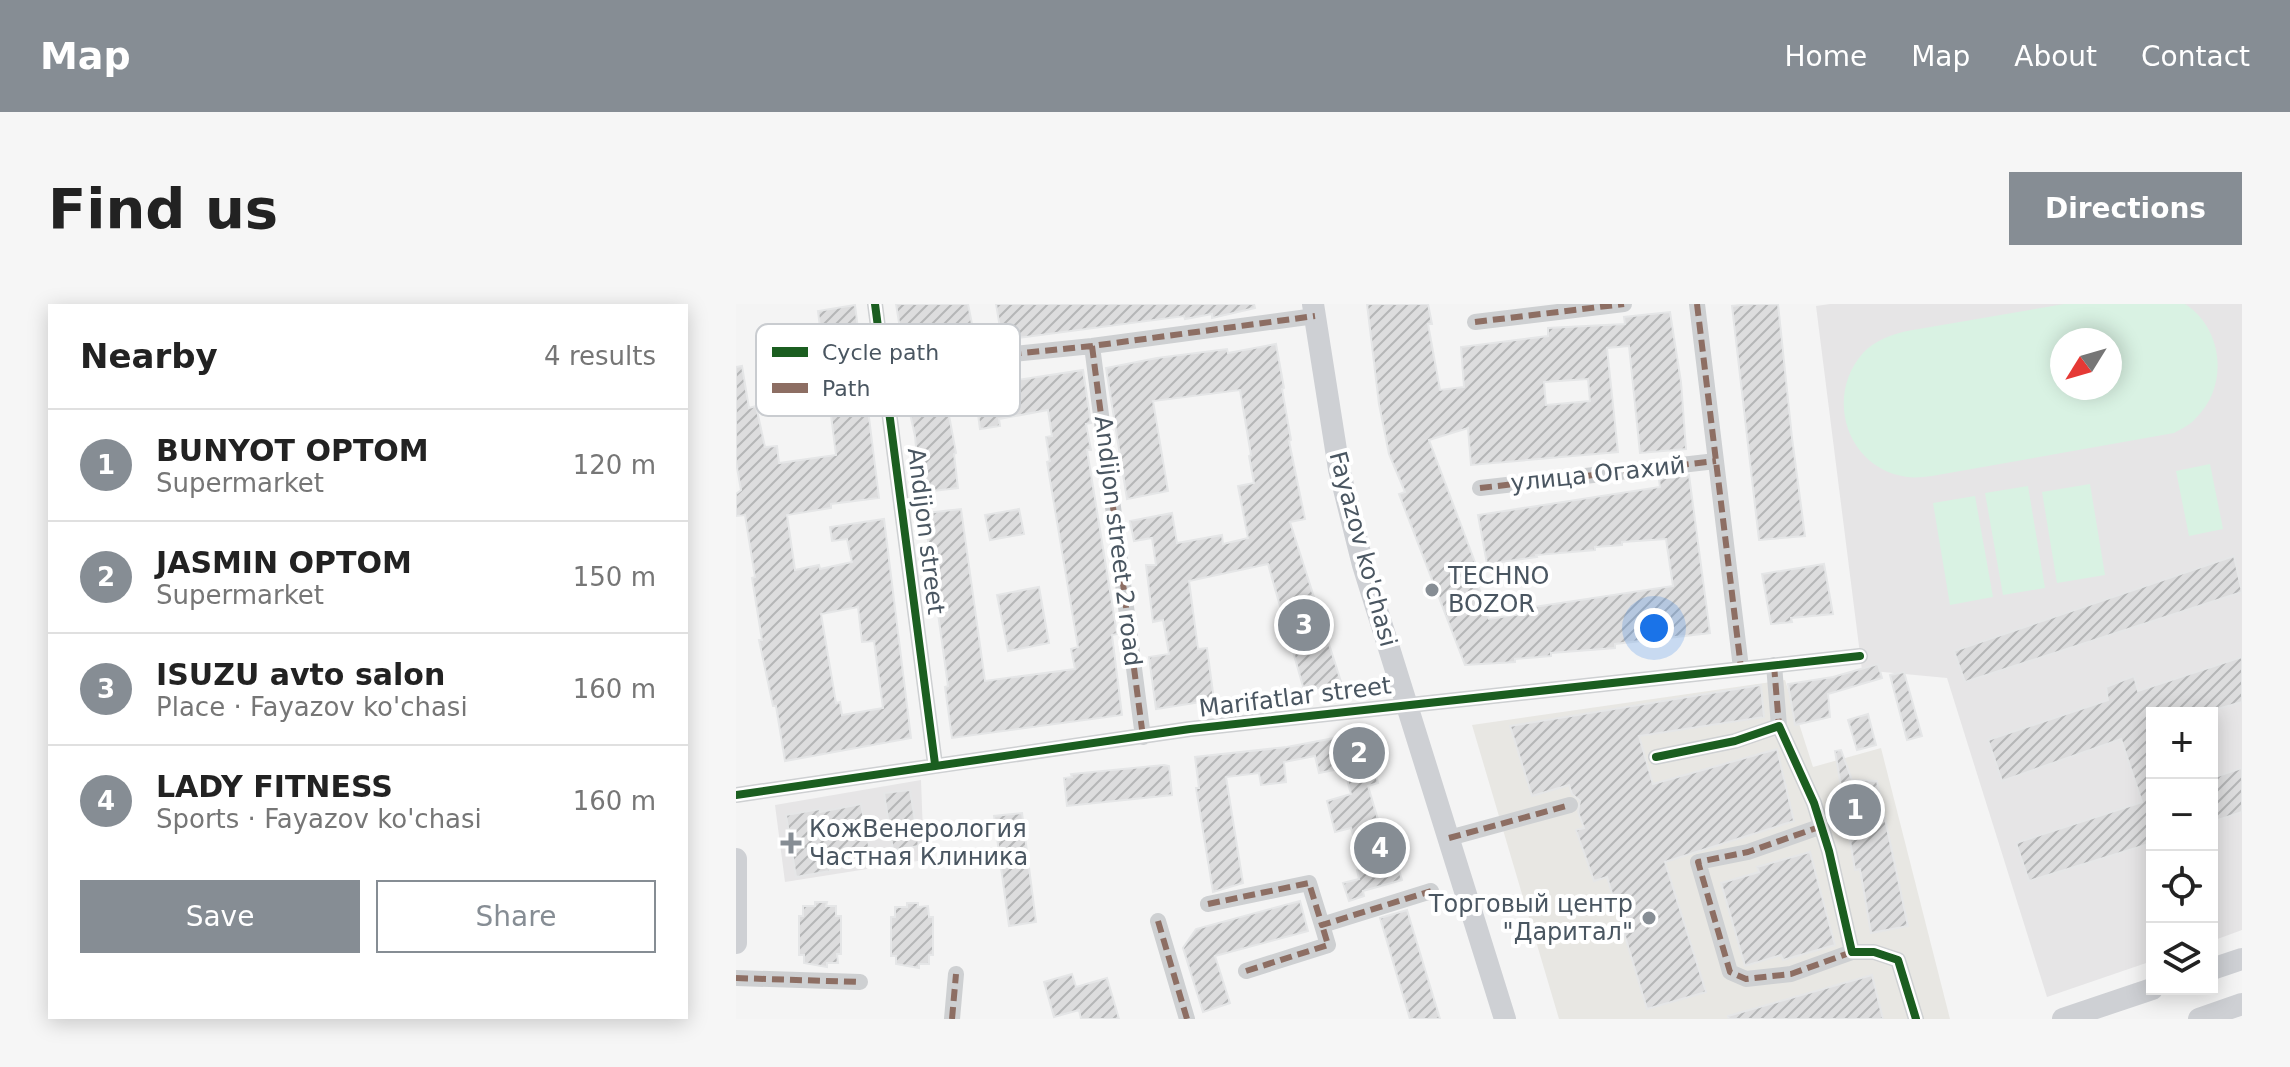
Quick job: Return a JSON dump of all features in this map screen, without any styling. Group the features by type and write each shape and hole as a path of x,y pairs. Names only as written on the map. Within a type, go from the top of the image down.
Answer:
{"main road":[{"name":"Fayazov ko'chasi","path":"1314,310 1339,469 1363,565 1505,1019"},
{"path":"736,859 736,943"},
{"path":"2218,967 2242,959"},
{"path":"2063,1019 2146,991"},
{"path":"2199,1019 2242,1004"}],"street":[{"name":"Andijon street","path":"875,304 878,324"},
{"path":"1475,322 1624,304"},
{"name":"улица Огахий","path":"1697,304 1741,668"},
{"path":"1020,353 1092,346 1314,310"},
{"name":"Andijon street 2 road","path":"1092,346 1143,737"},
{"name":"Andijon street","path":"890,416 935,764"},
{"name":"улица Огахий","path":"1480,488 1716,461"},
{"name":"Marifatlar street","path":"736,795 935,764 1407,704 1860,656"},
{"path":"1774,665 1779,726 1822,826 1852,952"},
{"path":"1656,757 1735,741 1779,726"},
{"path":"1449,838 1570,805"},
{"path":"1822,826 1748,852 1698,862 1730,972 1746,979 1791,974 1852,952 1874,952 1898,960 1916,1019"},
{"path":"1208,904 1309,883 1328,945 1246,971"},
{"path":"1322,925 1431,891"},
{"path":"1158,921 1187,1019"},
{"path":"952,1019 956,974"},
{"path":"736,978 860,982"}],"shaded area":[{"path":"2242,304 2242,930 2218,939 2218,707 2146,707 2146,963 2047,997 1947,678 1862,670 1816,306"},
{"path":"1785,680 1813,767 1881,748 1950,1019 1559,1019 1472,725"},
{"path":"921,780 924,860 785,882 775,805"}],"green space":[{"path":"2064,304 2185,304 2208,328 2214,343 2217,375 2206,406 2193,421 2174,433 1932,476 1907,477 1886,471 1869,460 1856,446 1844,409 1845,390 1851,371 1868,348 1889,336"},
{"path":"2210,464 2223,529 2189,536 2176,471"},
{"path":"2090,484 2105,575 2057,583 2042,492"},
{"path":"2028,486 2045,588 2003,595 1985,493"},
{"path":"1975,496 1993,597 1950,605 1933,503"}],"building":[{"path":"896,304 968,304 972,324 899,324"},
{"path":"996,304 1254,304 1255,308 1212,318 1212,314 1185,319 1184,316 1020,338 1020,324 999,324"},
{"path":"1367,304 1428,304 1432,324 1428,324 1440,390 1464,387 1461,347 1548,336 1548,328 1625,324 1624,317 1670,312 1681,382 1686,449 1640,453 1629,346 1607,348 1618,452 1471,465 1468,428 1429,440 1476,565 1472,566 1489,619 1522,614 1521,609 1673,586 1666,539 1622,542 1622,545 1595,547 1595,550 1536,555 1487,564 1478,515 1660,487 1659,479 1689,475 1710,633 1615,644 1615,648 1551,653 1551,656 1515,659 1515,662 1465,665 1399,494 1405,492 1389,454 1379,404","holes":["1588,379 1590,401 1546,405 1544,382"]},
{"path":"1778,304 1805,536 1759,540 1732,306"},
{"path":"855,305 857,324 820,324 818,311"},
{"path":"1276,344 1289,441 1305,519 1290,522 1342,685 1304,690 1268,564 1189,581 1198,649 1207,648 1214,700 1156,709 1149,657 1169,654 1163,620 1153,622 1146,565 1156,565 1152,538 1134,541 1130,521 1172,513 1177,543 1222,535 1223,544 1248,538 1238,486 1254,483 1251,455 1240,390 1153,401 1168,491 1127,499 1106,368 1157,358 1227,349 1228,353"},
{"path":"742,366 749,408 756,406 765,447 777,446 779,463 836,455 831,416 869,416 879,498 831,504 831,508 787,515 795,570 819,565 820,569 852,562 847,539 832,541 830,527 884,519 911,738 785,761 776,706 773,706 759,640 762,640 752,578 755,577 745,515 736,516 736,494 741,490 736,462 736,367","holes":["858,607 862,642 874,641 883,708 842,715 840,702 836,703 821,614"]},
{"path":"1083,370 1091,423 1086,424 1091,450 1087,450 1117,634 1112,635 1122,715 952,738 926,526 927,513 961,509 985,681 1075,669 1071,649 1078,647 1047,462 1050,461 1046,437 1052,436 1048,410 1020,415 1020,380"},
{"path":"911,416 949,416 958,488 924,492 922,480 919,480"},
{"path":"978,416 1015,416 999,419 1000,426 980,429"},
{"path":"1019,509 1024,534 990,540 985,515"},
{"path":"2234,556 2242,592 1965,682 1954,651"},
{"path":"1824,564 1833,614 1791,618 1792,622 1771,624 1762,574"},
{"path":"1039,587 1049,643 1008,651 997,595"},
{"path":"2242,657 2242,702 2218,709 2146,707 2146,845 2029,881 2016,843 2142,802 2121,739 2002,781 1988,740 2108,700 2106,687 2134,676 2138,691"},
{"path":"1878,664 1882,678 1828,694 1830,717 1795,725 1788,684 1833,677"},
{"path":"1904,672 1922,736 1907,740 1890,675"},
{"path":"1761,685 1764,717 1639,736 1653,784 1777,749 1794,821 1665,862 1706,992 1647,1009 1607,877 1594,881 1576,830 1584,828 1578,812 1580,801 1572,794 1569,785 1532,796 1510,726"},
{"path":"1868,714 1876,745 1857,750 1848,720"},
{"path":"1366,732 1378,783 1368,786 1379,823 1384,822 1402,880 1363,891 1364,896 1349,901 1343,883 1359,879 1357,870 1363,868 1351,828 1335,832 1327,801 1351,794 1344,768 1319,773 1315,756 1284,762 1286,782 1261,785 1259,773 1226,777 1243,883 1213,892 1196,788 1199,788 1195,757 1287,747"},
{"path":"1841,750 1852,780 1877,781 1908,926 1871,933 1860,869 1855,870 1835,751"},
{"path":"1169,766 1172,795 1067,806 1064,778 1072,777 1071,774"},
{"path":"2242,768 2242,812 2218,820 2218,779 2218,776"},
{"path":"910,790 919,846 893,850 884,793"},
{"path":"861,804 870,851 828,859 830,871 796,877 786,815"},
{"path":"1022,813 1036,922 1009,926 994,816"},
{"path":"1810,852 1835,945 1783,960 1781,955 1745,966 1721,883 1759,872 1757,867"},
{"path":"1300,901 1308,931 1215,956 1230,1003 1203,1012 1183,948 1196,929"},
{"path":"815,902 836,906 836,916 841,916 841,954 837,954 838,963 827,963 827,967 804,963 804,955 799,955 799,916 803,916 803,906 815,906"},
{"path":"907,903 918,903 918,907 928,906 929,917 933,917 933,955 929,955 929,964 919,964 919,968 896,964 896,956 891,956 891,917 895,917 895,907 907,907"},
{"path":"1407,910 1440,1019 1410,1019 1380,918"},
{"path":"1072,974 1076,987 1107,978 1119,1019 1081,1019 1079,1010 1054,1017 1044,982"},
{"path":"1872,975 1883,1019 1729,1019 1728,1016"}],"marked path":[{"path":"1475,322 1624,304"},
{"path":"1697,304 1741,668"},
{"path":"1020,353 1315,316"},
{"path":"1092,346 1143,737"},
{"path":"1480,488 1716,461"},
{"path":"1774,665 1779,726"},
{"path":"1449,838 1570,805"},
{"path":"1822,826 1748,852 1698,862 1730,972 1746,979 1791,974 1852,952"},
{"path":"1208,904 1309,883 1322,925 1431,891"},
{"path":"1158,921 1187,1019"},
{"path":"1246,971 1328,945 1322,925"},
{"path":"952,1019 956,974"},
{"path":"736,978 860,982"}],"cycle path":[{"path":"875,304 878,324"},
{"path":"890,416 935,764"},
{"path":"736,795 1190,729 1860,656"},
{"path":"1656,757 1735,741 1779,726 1814,803 1829,851 1852,952 1874,952 1898,960 1916,1019"}],"place":[{"name":"TECHNO BOZOR","path":"1432,590"},
{"name":"ISUZU avto salon","path":"1304,625"},
{"name":"JASMIN OPTOM","path":"1359,753"},
{"name":"BUNYOT OPTOM","path":"1855,810"},
{"name":"КожВенерология Частная Клиника","path":"791,843"},
{"name":"LADY FITNESS","path":"1380,848"},
{"name":"Торговый центр \"Даритал\"","path":"1649,918"}]}
